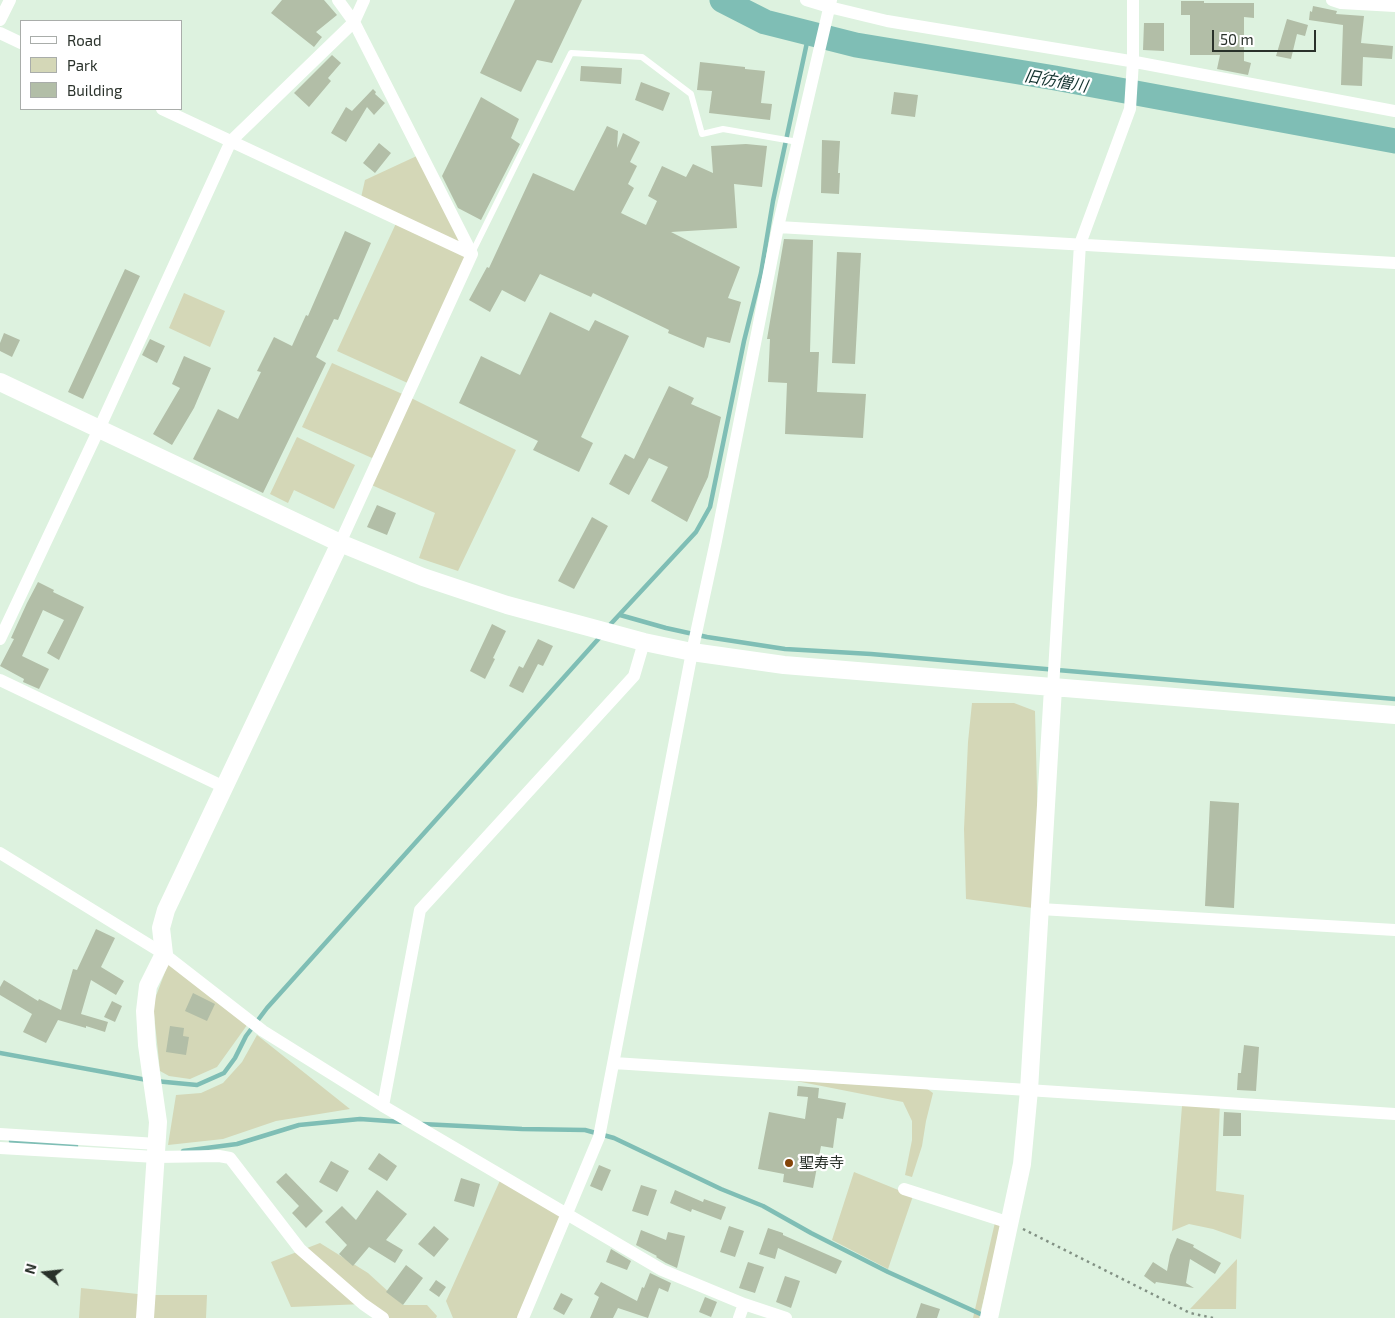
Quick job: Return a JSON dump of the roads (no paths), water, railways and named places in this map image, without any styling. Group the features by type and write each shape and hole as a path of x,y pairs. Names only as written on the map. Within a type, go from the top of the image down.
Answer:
{"street":[{"path":"0,20 10,0"},
{"path":"338,0 354,22 472,254"},
{"path":"0,639 231,141 354,22 364,0"},
{"path":"806,0 830,4 886,21 1134,61 1395,111"},
{"path":"989,1318 1022,1164 1029,1090 1080,244 1130,110 1134,61 1133,0"},
{"path":"1332,0 1342,3 1395,6"},
{"path":"523,1318 599,1137 692,652 716,541 778,227 830,4"},
{"path":"0,34 20,43"},
{"path":"164,110 472,254"},
{"path":"778,227 1395,263"},
{"path":"145,1318 158,1122 145,1011 148,986 164,954 161,928 166,910 340,544 472,254"},
{"path":"0,382 340,544 423,577 507,605 644,642 692,652 784,665 1395,715"},
{"path":"383,1106 420,910 634,676 644,642"},
{"path":"0,680 224,787"},
{"path":"0,853 164,954 263,1031 383,1106 662,1270 744,1304 786,1318"},
{"path":"1040,909 1395,930"},
{"path":"614,1063 1395,1114"},
{"path":"0,1134 230,1158 300,1249 363,1304 382,1318"},
{"path":"0,1148 157,1150"},
{"path":"904,1189 1010,1223"},
{"path":"739,1318 744,1304"}],"lane":[{"path":"472,254 571,52 642,57 691,94 702,134 723,129 798,142"}],"waterway":[{"name":"旧彷僧川","path":"722,0 765,22 856,45 1055,78 1395,141"},
{"path":"607,628 696,532 710,507 744,341 761,273 773,201 809,33"},
{"path":"620,615 707,637 785,649 871,654 1395,699"},
{"path":"155,1081 197,1085 224,1073 235,1058 246,1036 267,1008 601,636"},
{"path":"0,1053 147,1080"},
{"path":"183,1151 237,1144 299,1125 360,1119 402,1122"},
{"path":"422,1124 585,1130 614,1138 721,1189 763,1206 888,1272 985,1316"},
{"path":"11,1141 76,1146"}],"place":[{"name":"聖寿寺","path":"789,1163"}]}
